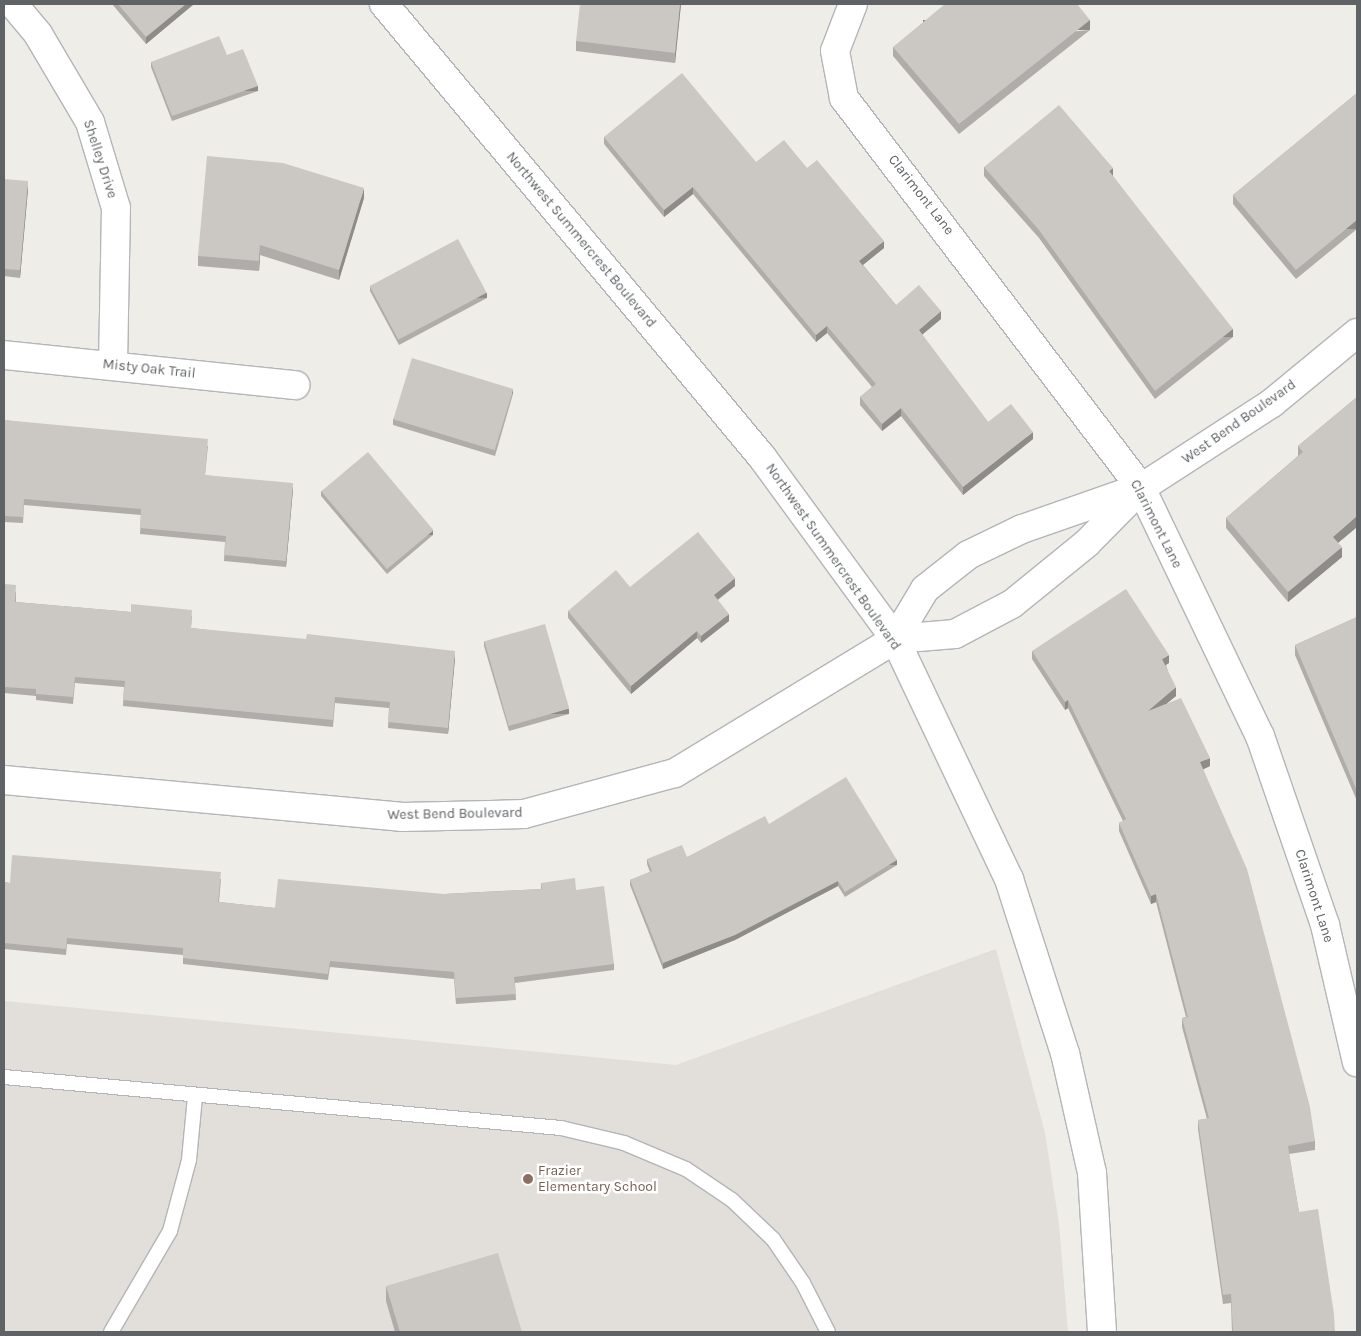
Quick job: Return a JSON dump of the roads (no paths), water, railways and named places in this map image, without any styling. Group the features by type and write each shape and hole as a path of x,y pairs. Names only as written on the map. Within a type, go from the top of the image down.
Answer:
{"street":[{"name":"Shelley Drive","path":"13,4 38,34 90,122 116,208 114,366"},
{"name":"Northwest Summercrest Boulevard","path":"384,4 762,457 895,640 1008,879 1065,1053 1092,1174 1102,1332"},
{"name":"Clarimont Lane","path":"853,4 835,51 844,98 1141,488 1260,736 1325,925 1357,1062"},
{"name":"West Bend Boulevard","path":"4,780 403,817 524,814 675,773 895,640 955,634 1012,604 1087,542 1141,488 1272,403 1357,333"},
{"name":"Misty Oak Trail","path":"4,355 295,385"},
{"name":"West Bend Boulevard","path":"895,640 925,589 968,556 1030,526 1141,488"}],"lane":[{"path":"4,1076 195,1096 561,1128 624,1143 686,1169 732,1200 773,1239 804,1283 828,1332"},
{"path":"111,1332 170,1232 189,1160 195,1096"}],"place":[{"name":"Frazier Elementary School","path":"528,1179"}]}
